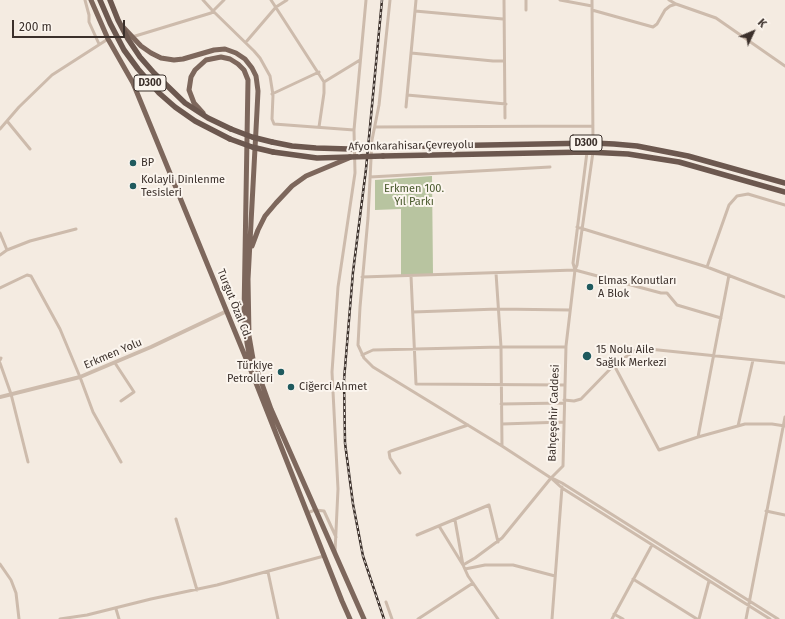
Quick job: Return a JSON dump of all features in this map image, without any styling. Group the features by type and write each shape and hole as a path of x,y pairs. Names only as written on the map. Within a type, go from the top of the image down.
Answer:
{"highway":[{"name":"Afyonkarahisar Çevreyolu","path":"100,0 124,50 159,93 175,107 195,121 230,139 252,147 273,152 317,158 590,152 628,154 666,159 785,192"},
{"name":"D300","path":"110,0 118,20"},
{"name":"Afyonkarahisar Çevreyolu","path":"118,20 132,45 154,73 186,103 208,118 231,129 252,137 272,142 292,146 349,149 592,143 637,146 688,156 785,183"}],"main road":[{"name":"Turgut Özal Cd.","path":"91,0 108,39 133,83 226,311 364,619"},
{"path":"118,20 141,46 161,58 174,60 183,59 214,50 225,49 236,53 245,59 256,76 258,91 248,279 249,336 256,378"},
{"path":"208,118 194,103 189,90 191,78 195,70 206,60 221,57 230,59 244,70 248,80 244,314 247,343 256,378"},
{"path":"250,251 265,216 292,186 306,176 350,157"},
{"name":"Turgut Özal Cd.","path":"256,378 307,513 350,619"}],"street":[{"path":"85,0 89,15 89,22 99,44"},
{"path":"203,0 246,42 260,58 270,76 272,119 274,124 354,130"},
{"path":"132,37 211,13 224,0"},
{"path":"271,0 319,72 324,82 324,93 319,127"},
{"path":"246,42 276,7 286,0"},
{"path":"335,554 338,489 332,372 338,287 356,172 354,130 366,0"},
{"path":"390,0 379,105 372,140 358,339 362,355 373,367 502,446 550,478 562,488 770,619"},
{"path":"406,106 416,0"},
{"path":"504,0 505,118"},
{"path":"526,0 526,10"},
{"path":"560,0 592,6"},
{"path":"592,0 592,143"},
{"path":"669,0 676,4 716,18 785,66"},
{"path":"592,10 652,27 658,24 665,10 676,4"},
{"path":"415,11 503,19"},
{"path":"0,129 19,107 52,75 108,39"},
{"path":"411,53 504,61"},
{"path":"324,82 360,60"},
{"path":"272,94 319,72"},
{"path":"407,95 506,104"},
{"path":"7,121 30,149"},
{"path":"375,127 592,126"},
{"name":"Bahçeşehir Caddesi","path":"575,270 572,263 590,152"},
{"name":"Bahçeşehir Caddesi","path":"462,565 498,542 550,478 562,466 566,348 575,270 582,229 590,152"},
{"path":"370,177 550,168"},
{"path":"707,267 729,205 737,196 748,194 785,205"},
{"path":"577,227 707,267 785,297"},
{"path":"0,255 7,250 30,241 76,229"},
{"path":"0,233 7,250"},
{"path":"362,277 496,274 575,270 661,293 666,293 677,305 721,318"},
{"path":"496,274 502,404 502,446"},
{"path":"698,437 729,275"},
{"path":"1,287 27,276 31,276 60,329 93,412 121,462"},
{"path":"412,276 416,384 565,385"},
{"path":"413,312 498,309 570,310"},
{"name":"Erkmen Yolu","path":"0,396 80,377 226,311"},
{"path":"362,355 372,350 500,347 566,348"},
{"path":"502,404 564,402 581,399 614,365 639,348 785,363"},
{"path":"738,426 754,360"},
{"path":"115,362 134,392 121,401"},
{"path":"0,363 11,394 28,462"},
{"path":"614,365 659,450 745,424 772,424 784,426"},
{"path":"746,619 748,600 785,416"},
{"path":"502,424 564,422"},
{"path":"400,473 390,458 389,452 391,450 468,425"},
{"path":"550,478 562,482 778,619"},
{"path":"552,619 562,482"},
{"path":"417,535 489,505 498,542"},
{"path":"307,513 315,510 324,511 336,538"},
{"path":"766,511 785,515"},
{"path":"176,518 197,590"},
{"path":"455,520 462,565"},
{"path":"439,526 473,583 498,619"},
{"path":"612,619 652,545"},
{"path":"60,619 87,615 151,599 197,590 324,556"},
{"path":"0,564 11,580 16,593 19,619"},
{"path":"465,569 485,565 512,565 555,576"},
{"path":"268,572 278,619"},
{"path":"633,579 698,619 710,581"},
{"path":"418,619 473,583"},
{"path":"386,602 392,619"},
{"path":"116,608 119,619"},
{"path":"614,614 623,619"}],"green space":[{"name":"Erkmen 100. Yıl Parkı","path":"432,176 433,275 401,276 401,209 375,210 375,180"}],"railway":[{"path":"382,0 366,169 353,272 344,380 345,443 353,504 363,556 384,619"}],"place":[{"name":"BP","path":"133,163"},
{"name":"Kolayli Dinlenme Tesisleri","path":"133,186"},
{"name":"Elmas Konutları A Blok","path":"590,287"},
{"name":"15 Nolu Aile Sağlık Merkezi","path":"587,356"},
{"name":"Türkiye Petrolleri","path":"281,372"},
{"name":"Ciğerci Ahmet","path":"291,387"}]}
